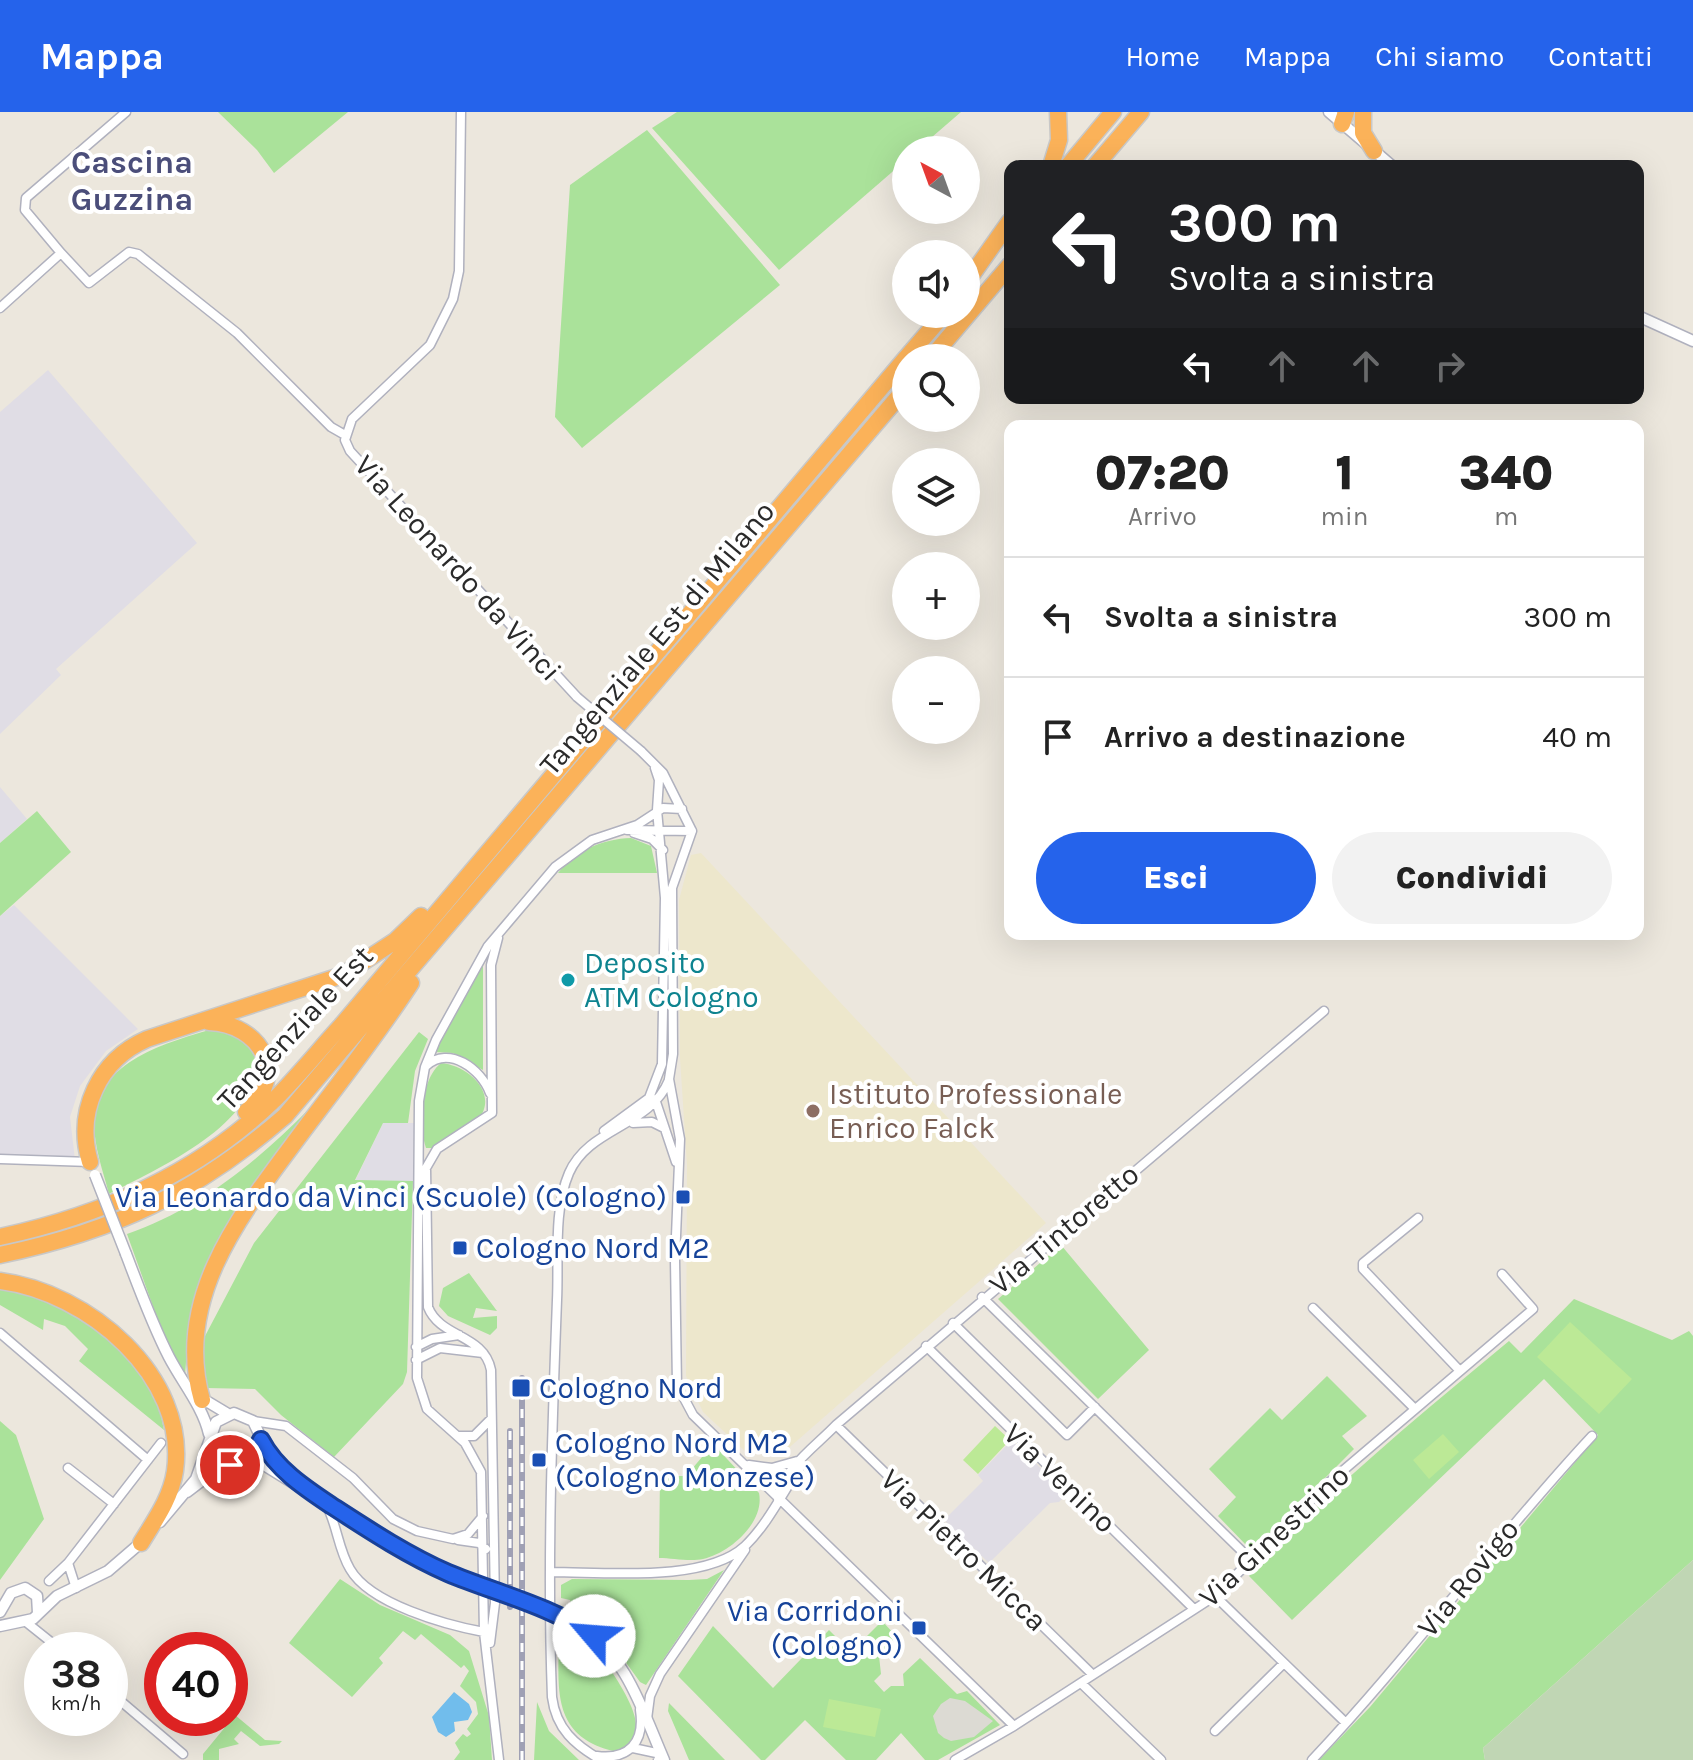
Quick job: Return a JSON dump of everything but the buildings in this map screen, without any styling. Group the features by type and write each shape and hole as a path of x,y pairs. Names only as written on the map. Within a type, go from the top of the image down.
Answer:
{"highway":[{"path":"1053,160 1059,140 1058,112"},
{"path":"1073,160 1113,112"},
{"path":"1100,160 1141,112"},
{"path":"1345,121 1357,121 1362,112"},
{"path":"1362,112 1363,133 1374,151"},
{"path":"980,265 1004,230"},
{"path":"980,269 1004,242"},
{"path":"943,344 1004,272"},
{"name":"Tangenziale Est di Milano","path":"918,344 932,328"},
{"name":"Tangenziale Est di Milano","path":"564,762 892,375"},
{"name":"Tangenziale Est di Milano","path":"449,924 892,404"},
{"path":"93,1168 85,1135 88,1106 106,1069 129,1047 315,985 370,960 415,923 564,762"},
{"name":"Tangenziale Est","path":"0,1237 67,1222 132,1197 167,1179 233,1136 275,1099 564,762"},
{"path":"202,1400 193,1366 197,1329 210,1279 233,1228 390,1016 449,924"},
{"name":"Tangenziale Est","path":"0,1255 63,1242 134,1217 188,1189 238,1156 298,1103 449,924"},
{"path":"132,1197 250,1109 264,1090 267,1065 253,1038 238,1026 200,1022"},
{"path":"0,1281 49,1297 98,1323 136,1354 161,1391 174,1434 175,1472 162,1508 141,1543"}],"street":[{"path":"0,308 61,253 25,210 26,198 126,112"},
{"path":"345,435 355,415 430,345 453,299 459,271 461,112"},
{"path":"1329,112 1345,121 1385,160"},
{"name":"Via Leonardo da Vinci","path":"61,253 89,283 129,252 138,254 237,333 331,427 345,435 350,451 541,662 663,773 692,831"},
{"path":"1644,319 1693,341"},
{"path":"651,760 659,780 657,810 663,850 663,1041 655,1088 656,1101 678,1166"},
{"path":"499,1760 489,1652 480,1467 457,1435 427,1409 417,1383 417,1158 419,1101 425,1067 458,997 503,927 571,852 622,830 657,810 671,806 682,809"},
{"path":"622,830 692,831 672,888 673,1054 669,1079 680,1139 677,1385 693,1415 1014,1726"},
{"path":"622,830 652,839 663,850"},
{"path":"488,1629 494,1559 491,1370 484,1353 436,1321 427,1301 427,1166 435,1151 485,1121 493,1109 492,957 503,927"},
{"name":"Via Tintoretto","path":"647,1720 650,1696 660,1674 805,1457 836,1425 982,1297 1324,1011"},
{"path":"425,1067 445,1058 470,1066 487,1085 493,1109"},
{"path":"576,1160 593,1143 628,1124 656,1101 669,1079"},
{"path":"638,1702 641,1731 633,1748 617,1757 598,1758 571,1739 554,1711 552,1572 562,1202 576,1160 590,1143 643,1103 655,1088"},
{"path":"643,1103 656,1101 675,1107"},
{"path":"628,1124 649,1122 664,1128"},
{"path":"0,1159 93,1168 158,1334 203,1415 218,1460 231,1465"},
{"path":"1418,1218 1363,1263 1363,1269 1460,1371"},
{"name":"Via Ginestrino","path":"955,1760 1014,1726 1215,1596 1326,1485 1533,1309 1502,1274"},
{"path":"982,1297 1252,1561"},
{"path":"1313,1308 1415,1409"},
{"path":"953,1323 1067,1435 1095,1407"},
{"path":"0,1333 148,1460"},
{"path":"416,1347 432,1339 460,1335"},
{"name":"Via Venino","path":"926,1346 1194,1609"},
{"path":"416,1360 440,1348 484,1353"},
{"path":"182,1381 202,1400 228,1414 241,1414 253,1421 284,1424 353,1478 397,1521 417,1531 483,1546 494,1559"},
{"path":"187,1492 215,1422 228,1414"},
{"path":"457,1435 469,1438 479,1434 490,1418"},
{"path":"253,1421 271,1458 309,1490 400,1549 579,1626 609,1652 647,1720 661,1758"},
{"name":"Via Pietro Micca","path":"836,1425 1092,1674"},
{"name":"Via Rovigo","path":"1312,1760 1526,1507 1592,1436"},
{"path":"247,1462 257,1454 261,1440"},
{"path":"49,1581 68,1563 161,1443"},
{"path":"745,1463 772,1468 805,1457"},
{"path":"0,1626 30,1619 57,1596 108,1571 141,1543 187,1492 212,1473 247,1462 264,1465 309,1490"},
{"path":"68,1468 114,1504"},
{"path":"322,1499 331,1514 346,1561 362,1585 380,1597 455,1627 488,1629"},
{"path":"453,1539 472,1530 484,1515"},
{"name":"Via Tintoretto","path":"552,1572 701,1569 730,1557 757,1531"},
{"path":"68,1563 76,1588"},
{"path":"0,1612 17,1589 32,1590 37,1596"},
{"path":"37,1596 57,1596"},
{"path":"30,1619 37,1596"},
{"path":"1215,1596 1346,1723"},
{"path":"6,1600 8,1614 30,1619 41,1632"},
{"path":"1215,1731 1284,1663"},
{"path":"1081,1683 1161,1760"},
{"path":"128,1707 183,1754"},
{"path":"633,1748 661,1758"}],"shaded area":[{"path":"48,370 197,543 56,669 61,675 0,734 0,412"},
{"path":"0,787 27,819 0,843"},
{"name":"Istituto Professionale Enrico Falck","path":"701,853 1046,1223 783,1453 748,1454 703,1412 686,1376 687,1165 680,1058 679,900 691,855"},
{"path":"14,905 138,1029 106,1051 80,1086 70,1117 75,1160 0,1158 0,916"},
{"path":"383,1123 414,1123 413,1181 355,1181"},
{"path":"1012,1440 1067,1494 1059,1502 1050,1503 989,1563 944,1520 983,1481 978,1475"},
{"path":"950,1698 965,1701 993,1721 974,1737 951,1741 944,1738 938,1733 933,1716 941,1704"}],"green space":[{"path":"218,112 348,112 274,173 257,150"},
{"path":"677,112 961,112 933,136 892,136 892,172 779,270 652,128"},
{"path":"647,130 780,285 582,448 555,417 570,185"},
{"path":"37,811 71,852 0,916 0,843"},
{"path":"631,838 651,846 657,873 558,873 573,858 591,847"},
{"path":"483,964 483,1070 453,1053 434,1052"},
{"path":"216,1028 244,1042 253,1054 256,1069 250,1090 220,1128 175,1159 109,1194 94,1131 98,1101 107,1083 138,1057"},
{"path":"419,1032 428,1039 415,1071 408,1123 383,1123 355,1180 413,1181 407,1372 403,1384 334,1457 281,1415 255,1389 206,1388 201,1353 204,1338 254,1243"},
{"path":"441,1063 461,1069 478,1082 485,1100 484,1110 478,1120 463,1132 434,1148 426,1148 422,1127 423,1102 429,1080"},
{"path":"310,1108 228,1222 212,1252 188,1334 185,1376 165,1340 127,1234 179,1211 226,1182"},
{"path":"1061,1245 1149,1350 1098,1399 998,1299"},
{"path":"469,1273 497,1311 476,1308 473,1318 497,1316 497,1328 490,1335 448,1316 439,1306 443,1288"},
{"path":"0,1288 65,1310 87,1322 127,1352 153,1387 164,1430 79,1361 88,1349 65,1326 44,1319 43,1330 0,1305"},
{"path":"1574,1299 1672,1340 1689,1331 1693,1336 1693,1560 1483,1748 1485,1760 1319,1760 1370,1707 1598,1435 1544,1379 1292,1620 1249,1576 1311,1513 1408,1425 1509,1341 1521,1353"},
{"path":"1570,1322 1632,1379 1599,1414 1537,1357"},
{"path":"1327,1376 1367,1416 1342,1436 1354,1449 1256,1547 1248,1547 1218,1516 1236,1497 1209,1469 1270,1408 1282,1420"},
{"path":"0,1421 16,1435 44,1519 0,1580"},
{"path":"995,1426 1010,1440 978,1474 963,1460"},
{"path":"1443,1434 1459,1452 1429,1479 1413,1460"},
{"path":"713,1444 759,1493 757,1515 743,1535 713,1556 692,1560 659,1558 660,1476 686,1476"},
{"path":"1693,1560 1693,1760 1485,1760 1483,1748"},
{"path":"724,1570 646,1685 640,1682 609,1639 576,1619 570,1600 561,1598 561,1585 572,1579 707,1579"},
{"path":"340,1579 380,1605 450,1635 469,1651 489,1716 492,1760 454,1760 460,1752 455,1743 463,1734 467,1737 471,1734 467,1729 478,1714 476,1702 460,1686 469,1671 464,1665 461,1668 421,1634 415,1640 403,1631 379,1658 383,1663 352,1697 289,1643"},
{"path":"882,1621 897,1637 879,1656 881,1674 874,1681 884,1692 891,1686 904,1686 903,1674 920,1658 957,1694 967,1691 1000,1725 938,1760 925,1760 901,1733 876,1760 846,1760 805,1720 765,1760 761,1760 678,1676 713,1626 773,1688 829,1630 851,1652"},
{"path":"559,1630 590,1645 608,1667 632,1707 636,1728 634,1736 618,1752 595,1745 579,1735 569,1722 559,1690"},
{"path":"829,1699 881,1709 875,1737 823,1727"},
{"path":"537,1702 549,1731 579,1760 534,1760"},
{"path":"669,1703 725,1760 689,1760 668,1711"},
{"path":"248,1726 265,1740 282,1741 260,1746 247,1736"},
{"path":"218,1736 237,1736 234,1739 239,1744 219,1749 219,1760 203,1760 203,1754"}],"water":[{"path":"454,1692 469,1704 472,1712 468,1720 454,1722 455,1731 446,1737 438,1732 432,1717"}],"railway":[{"path":"522,1378 522,1760"},
{"path":"510,1431 510,1607"}],"place":[{"name":"Deposito ATM Cologno","path":"568,980"},
{"name":"Istituto Professionale Enrico Falck","path":"813,1111"},
{"name":"Via Leonardo da Vinci (Scuole) (Cologno)","path":"683,1197"},
{"name":"Cologno Nord M2","path":"460,1248"},
{"name":"Cologno Nord","path":"521,1388"},
{"name":"Cologno Nord M2 (Cologno Monzese)","path":"539,1460"},
{"name":"Via Corridoni (Cologno)","path":"919,1628"}],"district":[{"name":"Cascina Guzzina","path":"132,180"}],"route":[{"path":"230,1465 251,1460 261,1440 271,1458 309,1490 390,1543 445,1572 579,1626 594,1636"}]}
